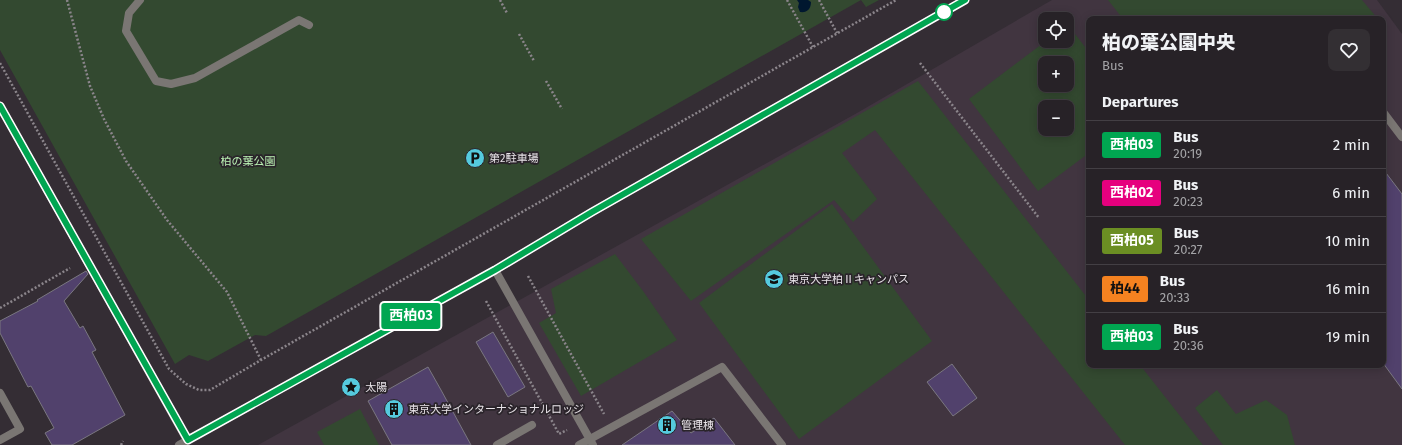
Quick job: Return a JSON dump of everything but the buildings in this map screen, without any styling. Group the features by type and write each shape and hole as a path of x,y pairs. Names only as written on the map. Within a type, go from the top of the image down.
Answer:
{"street":[{"path":"140,0 129,13 126,31 156,81 171,84 195,78 299,20 309,25"},
{"path":"179,445 495,270 592,212 965,0"},
{"path":"0,106 188,440"},
{"path":"1386,116 1402,136"},
{"path":"495,270 592,442"},
{"path":"579,445 592,442 611,427 722,367 782,445"},
{"path":"0,394 20,429 0,440"},
{"path":"497,445 532,425"}],"path":[{"path":"66,0 90,86 104,119 126,161 167,220 227,292 261,360"},
{"path":"500,0 507,13"},
{"path":"787,0 813,47"},
{"path":"819,0 837,33"},
{"path":"0,63 169,369 186,384 199,390 210,390 896,0"},
{"path":"519,34 534,61"},
{"path":"920,63 1039,218"},
{"path":"546,81 562,109"},
{"path":"0,308 70,268"},
{"path":"528,276 611,427"},
{"path":"486,301 558,434 567,430 570,434"},
{"path":"121,445 123,441"}],"shaded area":[{"name":"東京大学柏Ⅱキャンパス","path":"1052,0 1377,0 1402,34 1402,445 258,445 857,113"}],"green space":[{"name":"柏の葉公園","path":"0,0 861,0 266,336 255,335 208,361 189,355 175,364 0,50"},
{"path":"861,0 879,0 866,7"},
{"path":"1108,0 1362,0 1375,16 1121,16"},
{"path":"1074,33 1086,48 1086,155 1038,191 969,99 1038,47 1074,48"},
{"path":"918,81 1086,296 1086,368 1142,368 1203,445 1125,445 875,130 842,153 877,199 853,222 834,200 691,301 641,239"},
{"path":"832,204 932,341 799,439 699,303"},
{"path":"615,254 677,340 581,396 539,323 556,313 551,289"},
{"path":"1217,390 1236,414 1266,400 1287,415 1295,445 1223,445 1195,408"},
{"path":"360,409 379,445 324,445 317,432"}],"water":[{"path":"797,0 808,0 811,2 809,9 805,12 800,12 798,7 799,3"}],"bus line":[{"name":"西柏03","path":"0,106 188,440 495,270 592,212 965,0"}],"place":[{"name":"第2駐車場","path":"475,158"},
{"name":"東京大学柏Ⅱキャンパス","path":"774,279"},
{"name":"太陽","path":"351,387"},
{"name":"東京大学インターナショナルロッジ","path":"394,409"},
{"name":"管理棟","path":"667,425"}]}
